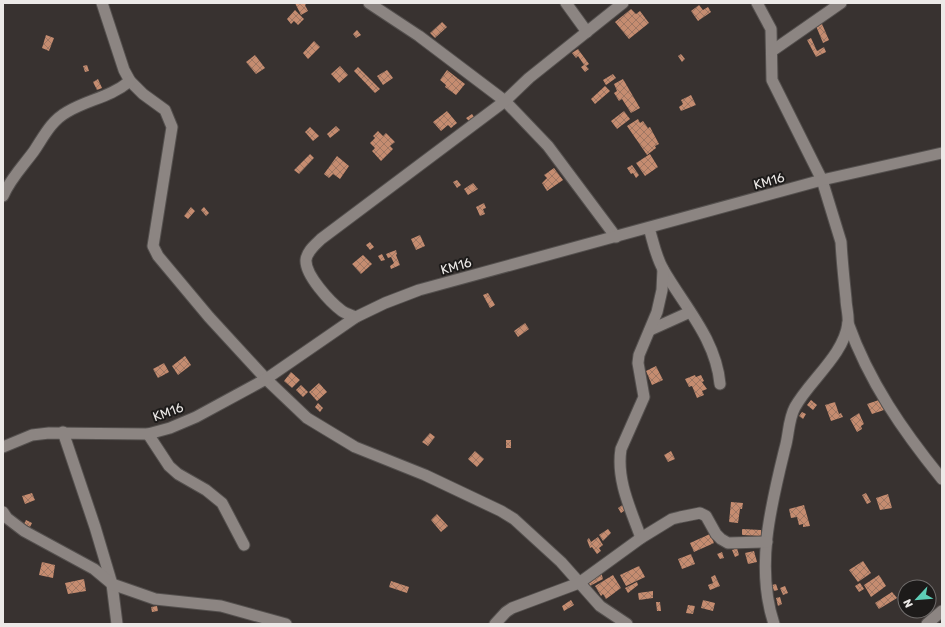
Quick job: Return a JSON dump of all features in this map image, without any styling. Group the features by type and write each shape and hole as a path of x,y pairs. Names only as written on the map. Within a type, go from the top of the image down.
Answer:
{"street":[{"path":"102,3 124,70 130,81 143,94 165,110 172,127 171,142 153,246 158,256 209,317 266,379 306,418 330,434 355,447 425,475 514,519 561,562 600,606 622,623"},
{"path":"369,3 419,36 505,101 548,146 616,237"},
{"path":"566,3 586,32"},
{"path":"356,317 342,312 325,295 312,278 306,260 310,249 424,160 505,101 529,78 623,3"},
{"path":"757,3 772,29 772,80 822,180 840,242 848,323 864,364 888,406 917,448 942,479"},
{"path":"772,51 841,3"},
{"path":"3,196 14,176 54,122 66,112 85,102 118,91 130,81"},
{"name":"KM16","path":"3,448 32,435 63,432 148,434 170,428 196,417 266,379 356,317 385,303 419,290 822,180 942,153"},
{"path":"649,228 662,269 703,331 718,370 720,384"},
{"path":"641,538 626,497 620,467 620,458 621,449 644,398 638,363 639,355 657,312 662,290 662,269"},
{"path":"650,330 690,312"},
{"path":"774,624 766,587 765,566 767,542 775,486 788,439 792,413 822,369 837,351 848,323"},
{"path":"63,432 95,527 112,584 117,624"},
{"path":"148,434 169,466 178,474 206,490 222,503 244,545"},
{"path":"3,512 7,518 24,531 94,569 112,584 155,599 221,606 286,624"},
{"path":"495,624 512,608 579,583 641,538 672,519 700,513 706,516 721,540 728,542 767,542"},
{"path":"927,624 942,611"}],"building":[{"path":"295,3 307,3 305,5 308,11 301,15"},
{"path":"699,5 703,10 708,7 711,12 698,21 691,11"},
{"path":"631,9 636,14 640,11 649,23 629,39 615,22"},
{"path":"295,10 304,19 298,25 294,21 291,24 287,19"},
{"path":"442,22 447,27 435,38 430,33"},
{"path":"822,24 829,40 823,43 816,26"},
{"path":"357,30 361,35 356,38 353,34"},
{"path":"46,35 54,38 49,51 42,48"},
{"path":"811,38 817,51 824,47 826,52 816,57 807,40"},
{"path":"314,41 320,47 308,59 303,53"},
{"path":"578,49 589,64 586,66 589,69 585,72 581,67 584,65 578,56 576,58 572,53"},
{"path":"681,54 685,59 682,62 678,56"},
{"path":"255,55 265,68 256,74 246,62"},
{"path":"87,65 89,71 85,72 83,66"},
{"path":"340,66 348,75 339,83 331,74"},
{"path":"358,67 380,89 375,93 354,71"},
{"path":"387,70 393,78 383,85 377,76"},
{"path":"447,70 465,84 456,95 445,87 446,85 440,80"},
{"path":"613,74 616,78 606,85 603,80"},
{"path":"98,79 102,88 97,90 93,82"},
{"path":"623,79 640,108 631,113 622,99 619,101 614,93 617,91 614,84"},
{"path":"605,86 610,91 595,104 591,99"},
{"path":"691,95 696,105 681,111 679,107 683,104 681,100"},
{"path":"447,111 457,123 451,128 448,125 441,131 433,122"},
{"path":"624,111 630,119 617,129 611,121"},
{"path":"472,114 474,117 469,121 466,118"},
{"path":"638,119 640,123 643,121 648,128 650,127 659,144 655,146 656,148 647,155 627,126"},
{"path":"336,126 340,130 330,138 327,134"},
{"path":"310,127 319,136 313,141 305,132"},
{"path":"378,131 383,136 386,133 395,142 390,146 393,149 381,161 372,151 375,148 370,143 375,138 373,136"},
{"path":"310,154 314,158 299,174 294,170"},
{"path":"650,154 658,167 645,176 636,163"},
{"path":"337,156 349,166 340,179 333,174 329,178 324,174"},
{"path":"632,165 639,175 636,178 627,168"},
{"path":"554,168 563,180 547,191 542,183 547,178 544,175"},
{"path":"457,180 461,185 457,188 453,182"},
{"path":"473,183 478,189 468,195 464,189"},
{"path":"484,203 486,208 483,209 485,214 480,216 476,207"},
{"path":"191,207 195,211 188,219 184,216"},
{"path":"204,207 209,213 206,216 201,210"},
{"path":"420,235 425,246 416,250 411,239"},
{"path":"370,242 374,247 370,250 366,245"},
{"path":"396,250 396,255 400,265 391,269 390,266 394,263 391,257 388,258 386,254"},
{"path":"382,254 385,260 381,261 378,256"},
{"path":"363,255 372,264 361,274 352,264"},
{"path":"488,293 495,305 490,308 483,295"},
{"path":"525,323 529,329 518,337 514,331"},
{"path":"185,356 191,365 178,375 172,366"},
{"path":"164,363 169,372 158,378 153,369"},
{"path":"656,366 663,380 652,385 646,371"},
{"path":"291,372 300,380 292,388 284,381"},
{"path":"695,375 696,377 701,375 704,381 702,382 707,389 702,391 704,395 697,398 692,386 689,387 685,379"},
{"path":"319,383 327,392 317,401 309,392"},
{"path":"301,385 308,392 303,397 296,390"},
{"path":"811,400 817,405 813,410 807,405"},
{"path":"879,400 884,410 872,414 867,404"},
{"path":"835,402 839,414 841,413 843,417 831,421 825,405"},
{"path":"318,403 323,408 320,412 315,407"},
{"path":"802,412 806,414 803,419 799,416"},
{"path":"859,413 864,424 861,426 862,429 857,432 850,419"},
{"path":"430,433 435,437 428,446 422,442"},
{"path":"506,440 511,440 511,448 506,448"},
{"path":"475,451 484,459 477,467 468,459"},
{"path":"671,451 675,459 668,462 664,455"},
{"path":"32,493 35,500 25,504 22,496"},
{"path":"866,493 871,502 867,504 862,495"},
{"path":"888,494 892,508 880,510 876,498"},
{"path":"731,502 743,503 742,509 740,509 738,523 729,522"},
{"path":"624,504 627,509 621,513 618,508"},
{"path":"804,505 810,526 803,527 803,524 799,525 797,517 791,518 789,509"},
{"path":"437,514 448,526 441,532 431,520"},
{"path":"26,520 32,523 30,527 24,524"},
{"path":"608,529 611,533 603,541 599,535"},
{"path":"742,529 761,530 761,536 742,535"},
{"path":"710,534 714,543 694,552 690,543"},
{"path":"598,537 603,545 599,548 601,551 597,554 592,547 590,548 587,540 589,538 591,542"},
{"path":"737,548 739,555 735,557 732,550"},
{"path":"754,551 757,562 748,564 745,553"},
{"path":"722,552 724,558 720,559 717,554"},
{"path":"691,554 695,564 682,569 678,559"},
{"path":"863,561 871,573 858,582 849,570"},
{"path":"42,562 55,565 53,578 39,575"},
{"path":"639,566 645,577 626,586 620,575"},
{"path":"601,572 603,579 590,586 587,580"},
{"path":"613,575 621,588 606,599 603,594 601,596 595,586"},
{"path":"715,575 720,586 710,590 708,585 713,583 711,577"},
{"path":"879,575 886,586 871,597 864,585"},
{"path":"84,579 86,591 68,594 65,583"},
{"path":"391,581 409,587 407,593 389,587"},
{"path":"637,582 638,585 628,593 625,588"},
{"path":"860,583 864,589 859,592 855,586"},
{"path":"776,584 778,590 774,591 772,585"},
{"path":"785,586 788,593 783,595 780,588"},
{"path":"653,591 653,598 639,600 638,593"},
{"path":"892,592 897,598 879,609 875,603"},
{"path":"780,597 782,604 778,606 776,598"},
{"path":"571,600 574,605 564,611 562,606"},
{"path":"703,600 715,603 713,611 701,608"},
{"path":"656,602 660,602 661,611 657,611"},
{"path":"688,605 695,606 693,614 686,613"},
{"path":"157,606 158,611 152,612 151,607"}]}
